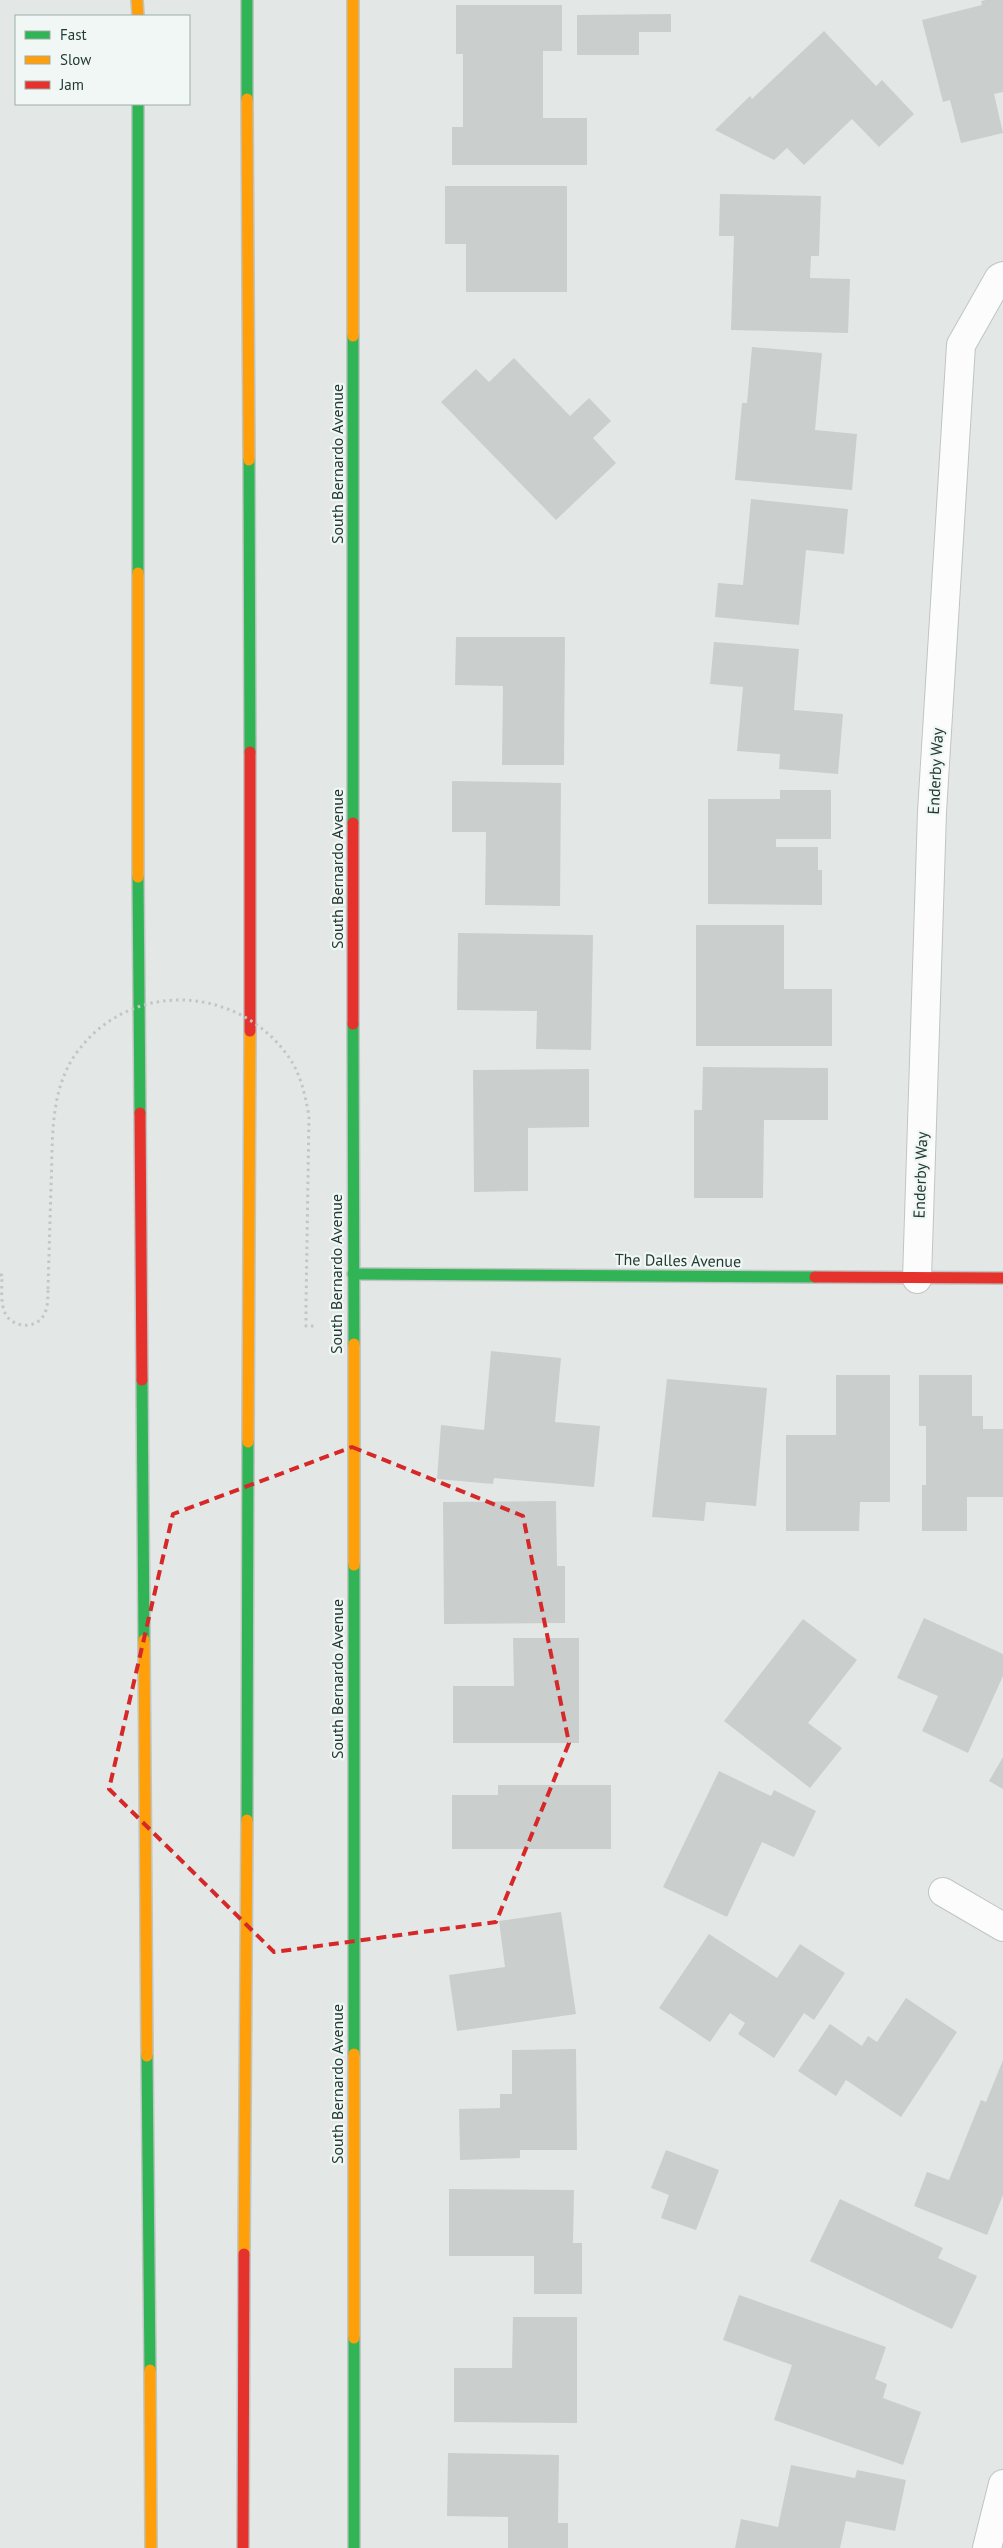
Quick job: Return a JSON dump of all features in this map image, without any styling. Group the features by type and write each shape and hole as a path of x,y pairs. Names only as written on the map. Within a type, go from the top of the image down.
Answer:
{"main road":[{"path":"138,0 138,15"},
{"path":"243,2548 252,915 247,0"},
{"name":"South Bernardo Avenue","path":"353,0 354,2548"},
{"path":"138,105 138,920 151,2548"},
{"name":"The Dalles Avenue","path":"353,1274 1003,1278"}],"street":[{"name":"Enderby Way","path":"916,1278 932,812 961,344 999,278 1003,276"},
{"path":"943,1892 1003,1928"},
{"path":"987,2548 1003,2484"}],"path":[{"path":"0,1275 2,1275 5,1314 13,1322 25,1326 36,1323 44,1314 48,1303 54,1119 59,1088 73,1059 93,1034 119,1016 148,1004 180,999 212,1003 242,1014 268,1033 289,1056 303,1085 309,1116 306,1326 321,1326 321,1319"}],"highlighted area":[{"path":"352,1447 523,1516 569,1743 496,1922 274,1952 109,1789 173,1514"}],"building":[{"path":"1003,0 1003,92 994,94 1003,133 961,143 950,100 943,102 922,20 982,5 981,1"},
{"path":"456,5 562,5 562,51 543,51 543,118 587,118 587,165 452,165 452,127 463,127 463,54 456,54"},
{"path":"671,14 671,32 639,32 639,55 577,55 577,15"},
{"path":"824,31 876,86 882,80 914,114 879,147 852,119 804,165 787,148 774,160 715,130 750,96 752,99"},
{"path":"445,186 567,186 567,292 466,292 466,244 445,244"},
{"path":"720,194 821,196 819,256 811,256 810,278 850,279 848,333 731,330 734,236 719,236"},
{"path":"752,347 822,353 815,430 857,434 852,490 735,480 742,403 747,403"},
{"path":"514,358 570,416 589,398 611,421 593,438 616,463 556,520 441,402 476,369 489,382"},
{"path":"751,499 848,509 844,554 806,550 799,625 715,617 718,583 743,585"},
{"path":"456,637 565,637 564,765 502,765 503,686 455,685"},
{"path":"714,642 799,649 794,710 843,714 838,774 779,769 780,754 737,751 743,687 710,684"},
{"path":"452,781 561,783 560,906 485,905 486,832 452,832"},
{"path":"780,790 831,790 831,839 776,839 776,847 818,847 818,870 822,870 822,905 708,904 708,799 780,799"},
{"path":"696,925 784,925 784,989 832,989 832,1046 696,1046"},
{"path":"458,933 593,935 591,1050 536,1049 537,1011 457,1010"},
{"path":"703,1067 828,1068 828,1120 764,1120 763,1198 694,1198 694,1110 702,1110"},
{"path":"589,1069 589,1127 528,1128 528,1191 474,1192 473,1070"},
{"path":"491,1351 561,1358 555,1422 600,1426 594,1487 494,1478 493,1484 437,1479 441,1425 484,1430"},
{"path":"836,1375 890,1375 890,1502 860,1502 859,1531 786,1531 786,1435 836,1435"},
{"path":"919,1375 972,1375 972,1416 983,1416 983,1429 1003,1429 1003,1497 967,1497 967,1531 922,1531 922,1485 926,1485 926,1426 919,1426"},
{"path":"667,1379 767,1388 756,1506 706,1502 704,1521 652,1517"},
{"path":"556,1501 557,1566 565,1566 565,1623 444,1624 443,1502"},
{"path":"924,1618 1003,1654 1003,1676 968,1753 922,1731 938,1696 897,1678"},
{"path":"803,1619 857,1660 808,1723 842,1748 810,1788 724,1721"},
{"path":"513,1638 579,1638 579,1743 453,1743 453,1686 514,1686"},
{"path":"1003,1757 1003,1789 989,1781"},
{"path":"719,1771 771,1796 774,1790 816,1811 794,1857 762,1842 727,1917 663,1887"},
{"path":"498,1785 611,1785 611,1849 452,1849 452,1795 498,1795"},
{"path":"561,1912 576,2014 457,2031 449,1975 505,1967 499,1921"},
{"path":"709,1934 777,1978 800,1944 845,1973 814,2020 804,2013 774,2058 738,2034 745,2023 730,2013 710,2042 659,2008"},
{"path":"906,1998 957,2032 901,2117 846,2080 836,2096 798,2071 830,2024 862,2046 868,2036 877,2042"},
{"path":"576,2049 577,2150 520,2150 520,2158 460,2160 459,2109 500,2108 500,2094 512,2094 512,2050"},
{"path":"1003,2060 1003,2195 987,2235 914,2206 927,2172 949,2180 981,2100 986,2102"},
{"path":"666,2150 719,2170 696,2230 661,2218 669,2195 651,2188"},
{"path":"449,2189 574,2190 573,2243 582,2243 582,2294 534,2294 534,2256 449,2256"},
{"path":"840,2199 943,2248 938,2258 977,2276 952,2329 810,2261"},
{"path":"739,2295 886,2347 875,2379 887,2384 883,2398 921,2412 903,2465 774,2420 792,2365 723,2340"},
{"path":"513,2317 577,2317 577,2423 454,2422 454,2368 512,2368"},
{"path":"448,2453 559,2455 558,2523 568,2523 568,2548 508,2548 508,2517 447,2516"},
{"path":"791,2465 855,2478 857,2470 906,2480 895,2531 846,2521 840,2548 735,2548 741,2519 778,2527"}],"traffic: fast":[{"path":"247,0 247,99"},
{"path":"138,105 138,573"},
{"path":"353,336 353,823"},
{"path":"249,460 250,752"},
{"path":"138,877 140,1113"},
{"path":"353,1024 354,1344"},
{"path":"353,1274 815,1277"},
{"path":"142,1380 144,1640"},
{"path":"247,1820 248,1442"},
{"path":"354,1565 354,2054"},
{"path":"147,2056 150,2370"},
{"path":"354,2338 354,2548"}],"traffic: slow":[{"path":"137,0 138,15"},
{"path":"353,0 353,336"},
{"path":"247,99 249,460"},
{"path":"138,573 138,877"},
{"path":"248,1442 250,1031"},
{"path":"354,1344 354,1565"},
{"path":"144,1640 147,2056"},
{"path":"244,2254 247,1820"},
{"path":"354,2054 354,2338"},
{"path":"150,2370 151,2548"}],"traffic: jam":[{"path":"250,752 250,1031"},
{"path":"353,823 353,1024"},
{"path":"140,1113 142,1380"},
{"path":"815,1277 1003,1278"},
{"path":"243,2548 244,2254"}]}
